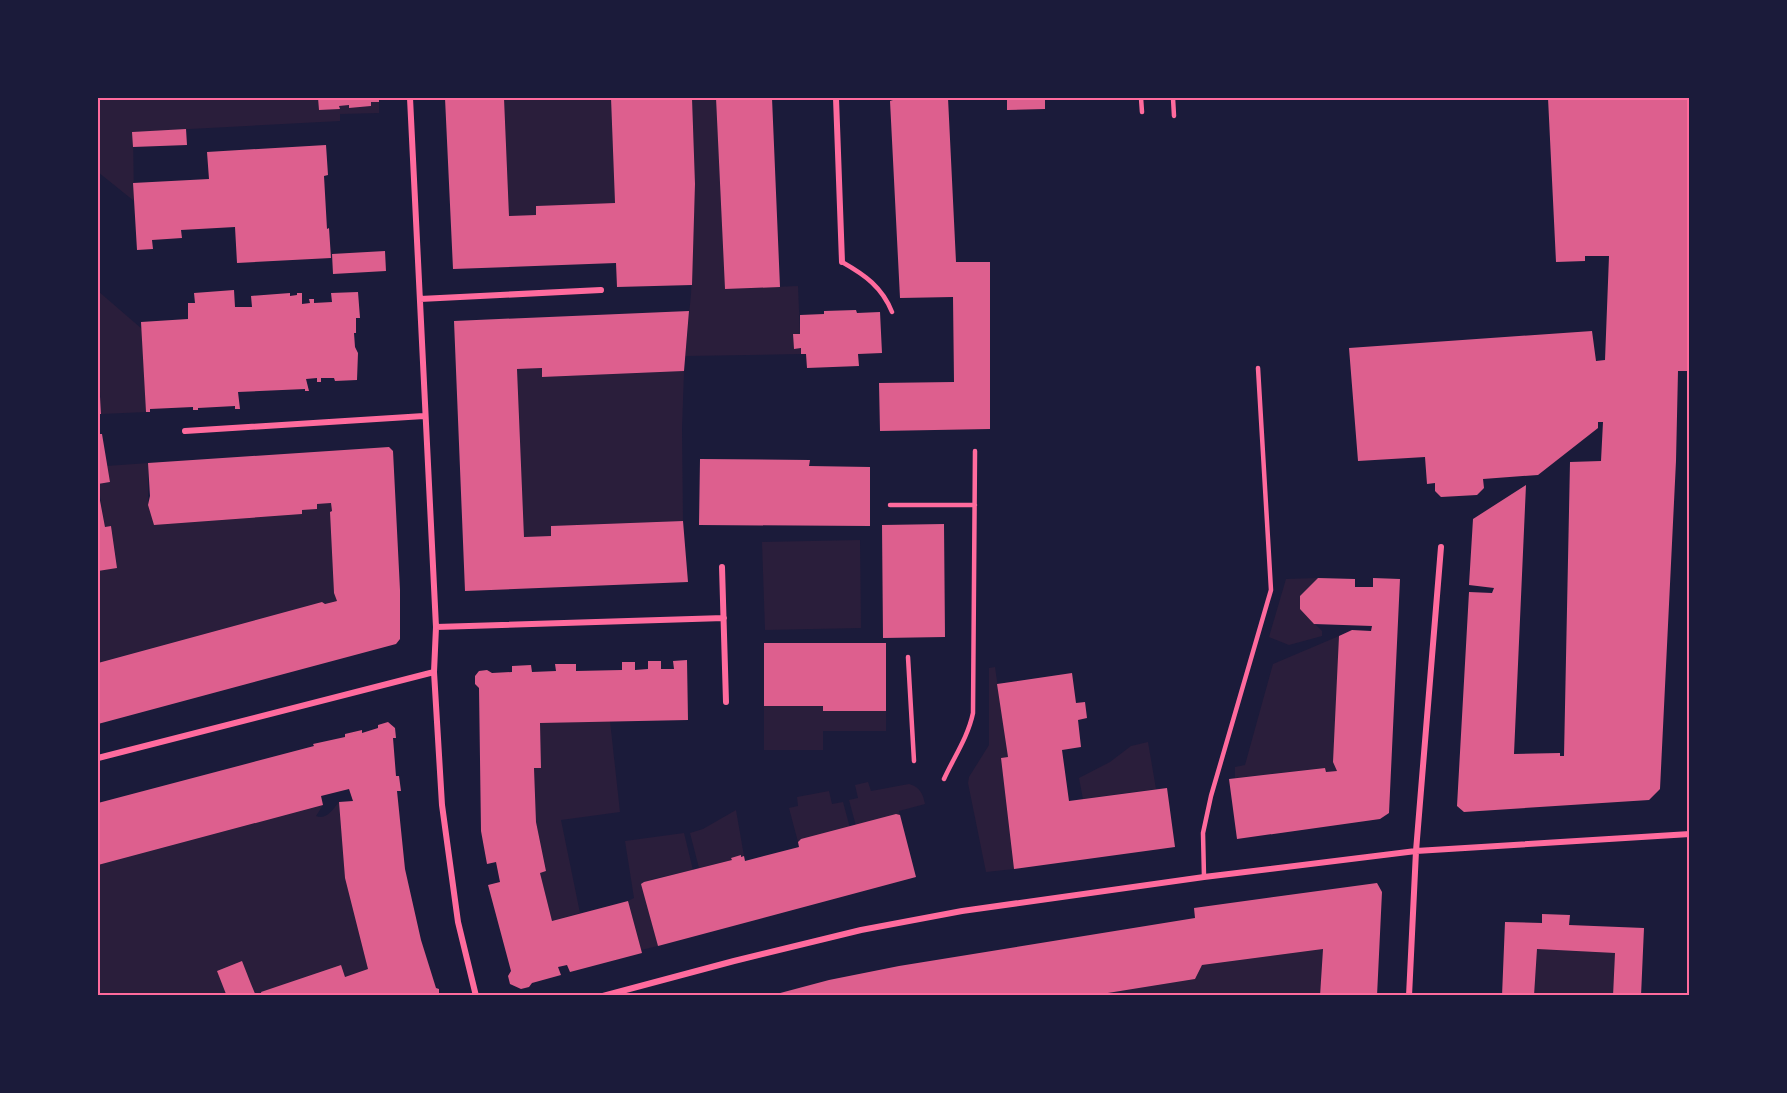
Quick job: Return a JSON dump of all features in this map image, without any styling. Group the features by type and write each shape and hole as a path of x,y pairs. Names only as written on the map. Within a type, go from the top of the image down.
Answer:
{"street":[{"path":"410,98 436,627 434,672 442,805 447,856 458,922 476,996"},
{"path":"836,98 842,262"},
{"path":"420,299 601,290"},
{"path":"185,431 424,416"},
{"path":"1409,996 1416,851 1441,548"},
{"path":"722,567 726,702"},
{"path":"436,627 724,618"},
{"path":"98,758 434,672"},
{"path":"603,996 734,961 911,920 962,911 1204,877 1416,851 1689,834"}],"lane":[{"path":"1142,98 1142,112"},
{"path":"1173,98 1174,116"},
{"path":"842,262 866,276 888,301 892,312"},
{"path":"1204,877 1203,833 1211,796 1271,590 1258,368"},
{"path":"944,779 954,756 966,737 973,713 975,451"},
{"path":"890,505 975,505"},
{"path":"908,657 914,761"}],"shaded area":[{"path":"98,98 318,98 320,110 339,109 339,106 349,105 350,108 371,106 371,102 379,102 379,113 340,114 340,121 133,132 134,201 98,172"},
{"path":"504,98 611,98 615,203 536,206 536,215 509,216"},
{"path":"692,98 716,98 725,289 798,286 800,334 793,335 794,348 801,348 801,354 685,356 691,294 695,184"},
{"path":"98,291 142,329 146,412 101,414"},
{"path":"542,368 543,377 684,371 683,521 551,526 551,536 524,537 517,369"},
{"path":"148,463 148,505 154,525 302,514 302,510 317,509 317,504 331,503 334,593 337,601 325,604 322,602 98,663 98,571 117,567 111,526 105,527 98,484 110,482 107,466"},
{"path":"860,540 861,628 765,630 762,542"},
{"path":"1318,578 1300,596 1300,609 1322,631 1322,636 1289,645 1269,637 1286,579"},
{"path":"1339,636 1337,771 1326,772 1325,768 1235,778 1235,767 1245,765 1273,664"},
{"path":"995,667 1008,757 1001,758 1014,869 986,872 968,783 969,777 989,745 989,668"},
{"path":"764,706 823,706 886,711 886,731 823,731 823,750 764,750"},
{"path":"610,721 620,812 561,820 580,913 552,921 540,873 546,871 536,822 534,768 541,768 540,723"},
{"path":"1148,742 1156,789 1083,799 1079,778 1110,762 1131,746"},
{"path":"868,782 871,791 913,785 920,791 925,804 899,811 900,815 856,826 849,800 858,798 855,785"},
{"path":"829,791 832,804 843,802 850,828 798,842 789,808 798,806 797,797"},
{"path":"339,802 345,878 368,969 345,977 262,995 98,996 98,865 323,805 316,816 323,817 329,814"},
{"path":"736,810 744,856 699,868 690,833 703,829"},
{"path":"684,833 693,870 653,879 642,884 658,946 641,950 628,901 634,898 625,841"},
{"path":"1323,949 1320,995 1089,996 1195,979 1202,965"},
{"path":"1537,949 1615,953 1613,995 1534,996"}],"building":[{"path":"318,98 379,98 379,102 371,102 371,106 349,108 349,105 339,106 340,109 319,110"},
{"path":"445,98 504,98 509,216 536,215 536,206 615,203 611,98 692,98 695,184 692,285 617,287 616,263 453,269"},
{"path":"716,98 772,98 780,287 725,289"},
{"path":"893,98 948,98 956,262 990,262 990,429 880,431 879,383 954,382 953,297 900,298 890,101"},
{"path":"1007,98 1045,98 1045,109 1007,110"},
{"path":"1548,98 1689,98 1689,371 1678,371 1676,461 1660,789 1649,800 1464,812 1457,806 1469,592 1492,593 1494,588 1469,585 1473,519 1526,485 1514,754 1560,753 1560,756 1564,756 1570,462 1601,461 1603,422 1598,422 1598,428 1538,475 1483,479 1484,488 1477,495 1441,497 1435,491 1435,483 1427,484 1425,457 1358,461 1349,348 1592,331 1596,361 1605,360 1609,256 1585,256 1585,261 1556,262"},
{"path":"186,129 187,145 133,147 132,132"},
{"path":"326,145 328,175 324,176 331,258 237,263 235,227 181,230 182,238 152,240 153,249 137,250 133,183 209,179 207,152"},
{"path":"385,251 386,271 333,274 332,254"},
{"path":"234,290 235,307 252,307 251,296 290,293 290,296 302,293 302,304 310,303 309,299 314,299 314,303 332,302 331,293 358,292 360,318 356,318 356,333 354,333 358,353 357,380 335,381 334,378 321,378 321,382 317,382 317,378 306,379 309,391 305,389 238,392 240,409 235,409 235,406 193,410 193,407 150,409 150,412 146,412 141,322 188,319 188,303 195,303 194,293"},
{"path":"856,310 857,313 880,312 882,353 858,354 859,366 807,368 806,354 801,354 801,348 794,349 793,334 800,334 800,315 824,314 824,311"},
{"path":"689,311 684,371 542,377 542,368 517,369 524,537 551,536 551,526 683,521 688,582 465,591 454,321"},
{"path":"99,379 101,414 98,414"},
{"path":"98,434 102,434 110,482 98,484"},
{"path":"389,447 393,451 400,590 400,639 396,644 98,724 98,663 322,602 325,604 337,601 334,593 331,503 317,504 317,509 302,510 302,514 154,525 148,505 150,496 148,463"},
{"path":"700,459 810,460 809,466 870,467 870,526 699,525"},
{"path":"98,490 105,527 111,526 117,568 98,571"},
{"path":"944,524 945,637 883,638 882,525"},
{"path":"1318,578 1355,579 1355,587 1373,587 1373,578 1400,579 1389,813 1380,819 1237,839 1229,779 1325,768 1326,772 1337,771 1333,762 1339,636 1352,630 1371,631 1372,626 1314,624 1300,609 1300,596"},
{"path":"764,643 886,643 886,711 823,711 823,706 764,706"},
{"path":"687,660 688,720 540,723 541,768 534,768 536,822 546,871 540,873 552,921 628,901 642,953 570,972 567,965 558,967 561,975 532,983 529,987 521,989 510,984 508,976 511,971 488,885 500,882 496,862 487,864 481,831 479,688 475,684 475,676 479,671 487,670 492,673 512,672 512,666 531,665 532,672 556,671 555,664 576,664 576,671 622,670 622,662 635,662 635,670 648,669 648,661 661,661 661,669 674,669 673,661"},
{"path":"1072,673 1076,703 1085,702 1087,718 1078,720 1081,747 1062,750 1069,801 1167,788 1175,847 1014,869 1001,758 1008,757 997,684"},
{"path":"388,722 395,728 396,738 393,738 396,776 399,776 401,791 397,791 405,869 421,940 436,988 439,989 439,996 262,996 261,992 341,965 345,977 368,969 345,878 339,802 353,801 349,789 321,796 323,805 98,865 98,803 314,746 313,744 345,737 345,734 362,730 362,733"},
{"path":"896,814 900,815 916,877 658,946 641,884 644,882 732,860 731,858 741,855 741,857 744,856 745,861 799,847 798,842 801,839"},
{"path":"1377,883 1382,892 1377,996 1320,996 1323,949 1202,965 1195,979 1089,996 769,996 829,980 899,966 1195,918 1194,908"},
{"path":"1542,914 1570,915 1569,925 1644,928 1641,996 1613,996 1615,953 1537,949 1534,996 1502,996 1505,922 1542,923"},
{"path":"242,961 256,996 226,994 217,971"}]}
